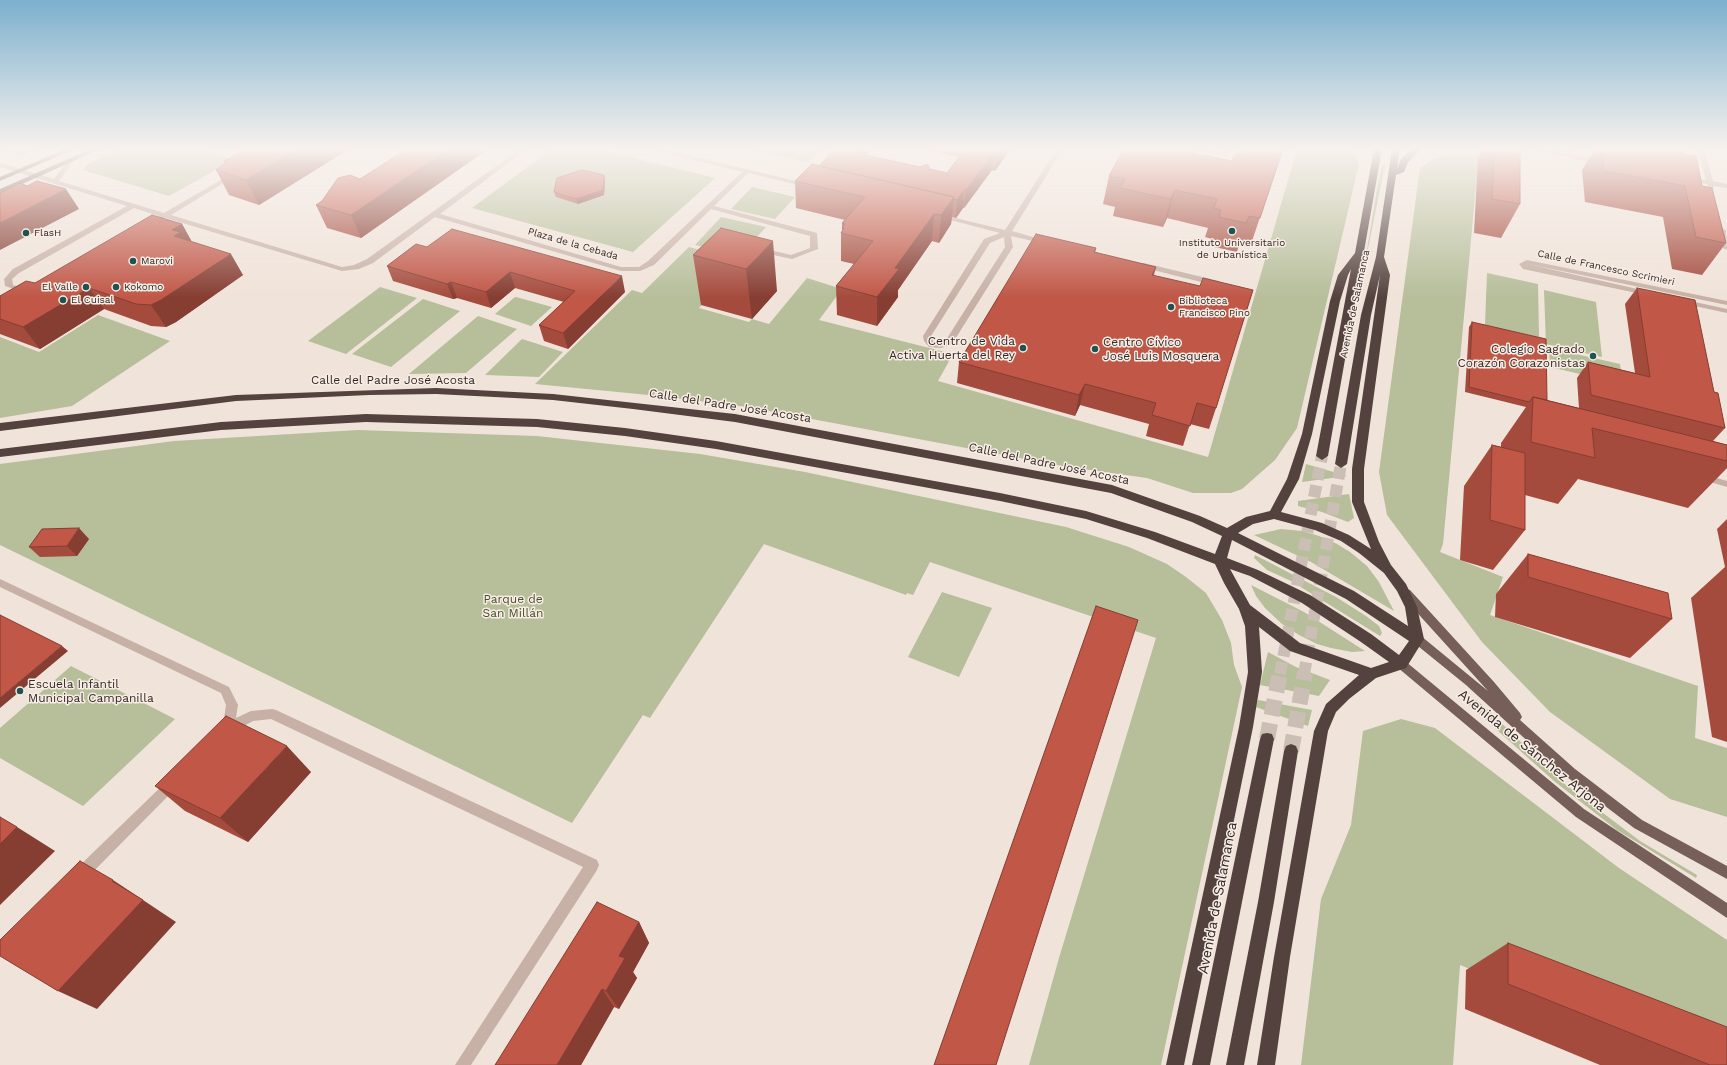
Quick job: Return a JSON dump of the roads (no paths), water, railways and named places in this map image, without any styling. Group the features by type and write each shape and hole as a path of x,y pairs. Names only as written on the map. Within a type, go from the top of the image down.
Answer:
{"highway":[{"name":"Avenida de Salamanca","path":"1322,456 1368,199"},
{"name":"Avenida de Salamanca","path":"1341,464 1366,315 1380,257 1390,199"},
{"path":"1274,515 1293,480 1306,434 1335,301 1343,275 1358,252"},
{"path":"1266,1065 1288,919 1321,731 1331,708 1344,695 1371,674 1401,664 1417,639 1411,607 1402,588 1388,570 1373,542 1358,502 1358,469 1385,275 1380,257"},
{"name":"Calle del Padre José Acosta","path":"0,427 236,398 369,392 436,391 560,398 633,405 735,418 1112,489 1172,509 1229,533 1350,595 1417,639"},
{"path":"0,453 129,436 286,422 366,418 537,423 625,432 716,445 1000,497 1086,515 1151,534 1254,573 1306,599 1366,638 1401,664"},
{"path":"1175,1065 1246,727 1255,672 1252,626 1245,608 1230,583 1220,560 1223,546 1229,533 1250,520 1274,515 1318,526 1338,535 1363,550 1388,570"},
{"path":"1245,608 1295,647 1371,674"},
{"name":"Avenida de Salamanca","path":"1201,1065 1267,739"},
{"path":"1235,1065 1241,1026 1266,902 1291,752"}],"main road":[{"path":"1402,588 1490,685 1532,737"},
{"name":"Avenida de Sánchez Arjona","path":"1417,639 1532,737 1571,774 1638,824 1727,873"},
{"name":"Avenida de Sánchez Arjona","path":"1401,664 1580,813 1727,911"}],"street":[{"path":"109,199 342,269 356,267 370,261 454,199"},
{"path":"154,221 193,199"},
{"name":"Plaza de la Cebada","path":"433,214 621,269 640,269 651,263 719,199"},
{"path":"1007,233 1009,247 949,342 941,345 932,345 928,342 927,336 987,241 1007,233 1029,199"},
{"path":"36,287 20,289 10,286 8,279 16,271 132,206"},
{"path":"710,207 814,235 814,250 792,257 758,249"},
{"path":"929,214 1052,243"},
{"path":"1721,225 1727,248"},
{"name":"Calle de Francesco Scrimieri","path":"1727,303 1527,262 1524,264 1526,267 1727,311"},
{"path":"1137,264 1222,284"},
{"path":"1697,476 1727,484"},
{"path":"0,584 6,584 225,690 232,705 229,726"},
{"path":"219,737 229,726 251,716 272,714 592,865 462,1065"},
{"path":"73,882 180,776"}],"tunnel":[{"path":"1280,674 1322,456"},
{"path":"1304,674 1341,464"},
{"path":"1267,739 1280,673"},
{"path":"1291,751 1305,673"}],"place":[{"name":"Instituto Universitario de Urbanística","path":"1232,231"},
{"name":"FlasH","path":"26,233"},
{"name":"Marovi","path":"133,261"},
{"name":"El Valle","path":"86,287"},
{"name":"Kokomo","path":"116,287"},
{"name":"El Cuisal","path":"63,300"},
{"name":"Biblioteca Francisco Pino","path":"1171,307"},
{"name":"Centro de Vida Activa Huerta del Rey","path":"1023,348"},
{"name":"Centro Cívico José Luis Mosquera","path":"1095,349"},
{"name":"Colegio Sagrado Corazón Corazonistas","path":"1593,356"},
{"name":"Escuela Infantil Municipal Campanilla","path":"20,691"}],"park label":[{"name":"Parque de San Millán","path":"513,606"}]}
